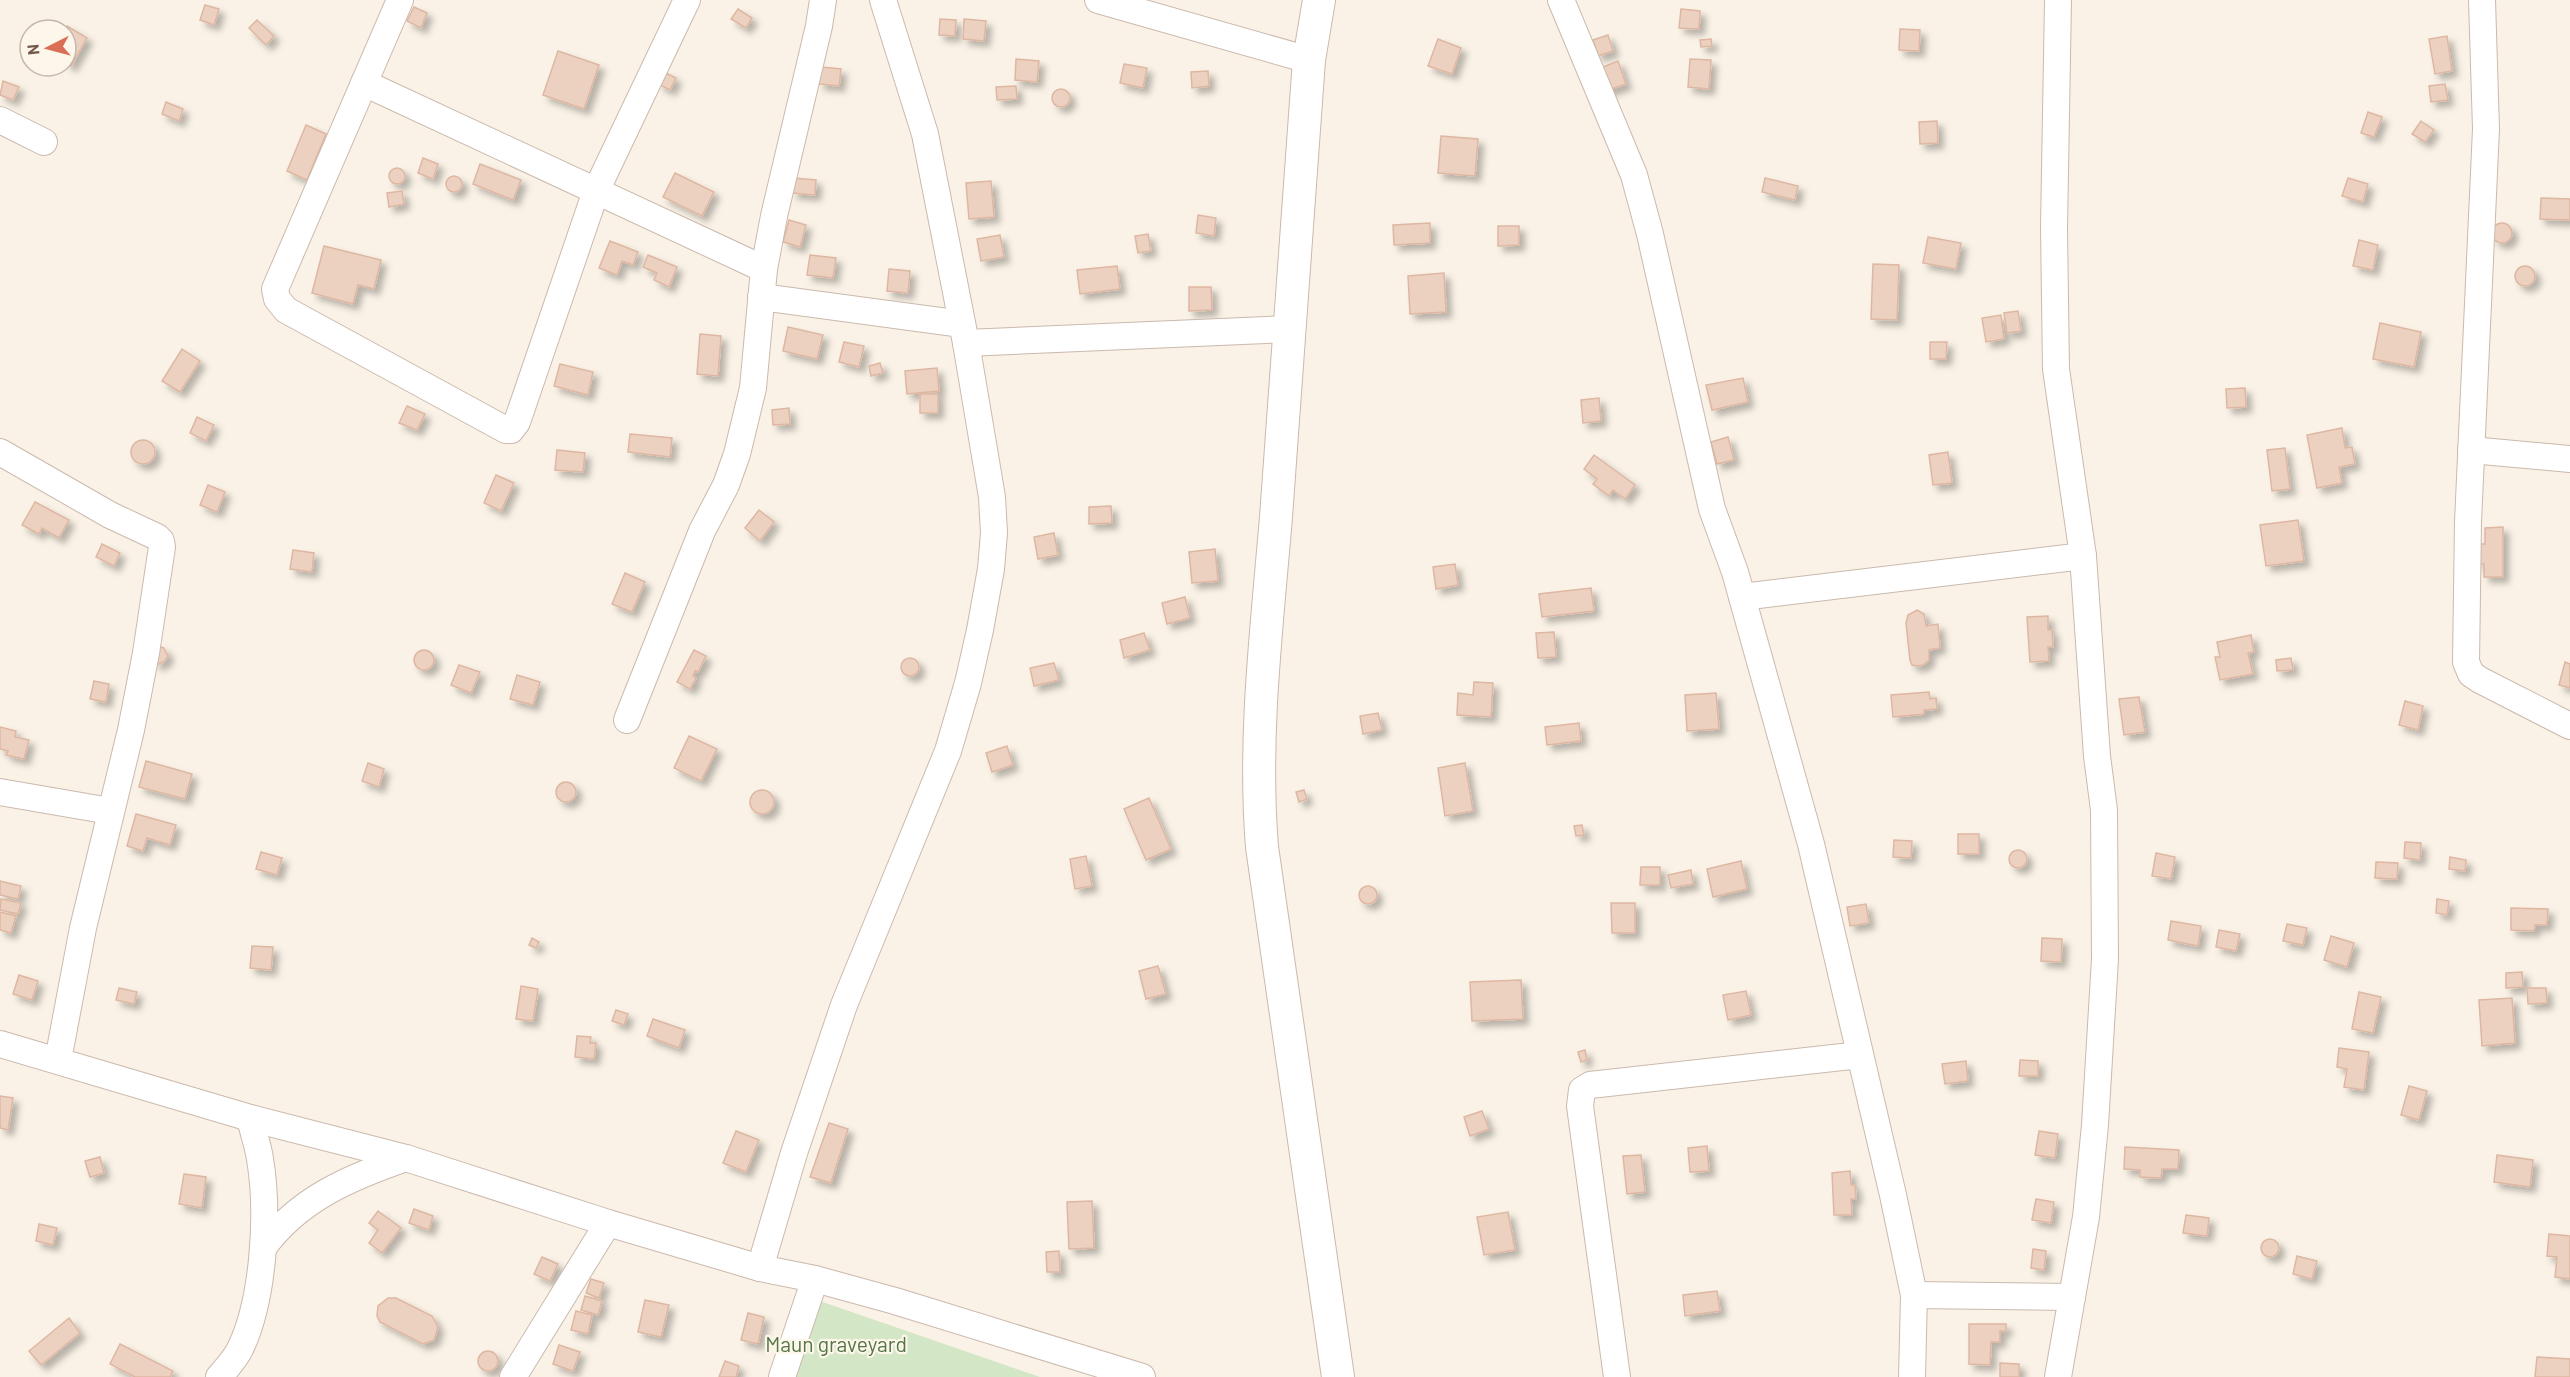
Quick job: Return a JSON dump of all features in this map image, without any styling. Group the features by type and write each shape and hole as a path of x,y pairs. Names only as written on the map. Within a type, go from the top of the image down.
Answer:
{"street":[{"path":"400,0 275,289 277,299 286,310 506,430 511,430 516,422 596,191 687,0"},
{"path":"627,720 702,531 726,485 737,454 753,388 764,269 823,0"},
{"path":"760,1268 794,1153 844,1005 948,751 980,630 994,533 992,496 964,334 925,134 883,0"},
{"path":"1098,0 1309,60"},
{"path":"1319,0 1309,60 1266,643 1258,804 1262,847 1338,1377"},
{"path":"1561,0 1634,175 1650,234 1712,509 1742,597 1811,844 1914,1295 1912,1377"},
{"path":"2058,0 2054,228 2056,369 2083,556 2097,756 2104,810 2106,958 2095,1125 2086,1217 2058,1377"},
{"path":"2482,0 2486,129 2471,450 2466,662 2471,674 2480,680 2570,726"},
{"path":"364,83 764,269"},
{"path":"0,120 44,142"},
{"path":"761,297 964,334 1289,329"},
{"path":"2471,450 2570,459"},
{"path":"0,452 161,541 162,547 146,653 131,730 83,928 58,1060"},
{"path":"1742,597 2083,556"},
{"path":"0,792 110,811"},
{"path":"0,1044 250,1118 406,1158 608,1223 760,1268 815,1279 895,1300 1142,1377"},
{"path":"1617,1377 1580,1106 1582,1090 1590,1086 1860,1055"},
{"path":"219,1377 239,1352 246,1333 253,1310 263,1248 260,1158 250,1118"},
{"path":"263,1248 277,1228 291,1216 341,1183 406,1158"},
{"path":"513,1377 608,1223"},
{"path":"782,1377 815,1279"},
{"path":"1914,1295 2072,1297"}],"green space":[{"name":"Maun graveyard","path":"814,1299 1040,1377 788,1377"}],"building":[{"path":"205,5 219,9 214,25 200,20"},
{"path":"414,7 427,13 421,28 407,21"},
{"path":"738,9 752,18 746,28 731,19"},
{"path":"1681,9 1700,11 1699,29 1679,28"},
{"path":"940,19 956,20 955,36 939,35"},
{"path":"964,19 986,21 984,41 963,39"},
{"path":"257,20 274,36 266,45 249,28"},
{"path":"1900,29 1920,30 1919,51 1899,50"},
{"path":"78,33 87,38 78,54"},
{"path":"1608,35 1613,51 1598,56 1593,40"},
{"path":"2447,36 2452,71 2435,74 2429,39"},
{"path":"1438,39 1461,48 1452,74 1428,66"},
{"path":"1711,39 1712,46 1701,47 1700,40"},
{"path":"558,51 599,65 584,109 543,95"},
{"path":"1016,59 1039,61 1037,82 1015,80"},
{"path":"1690,59 1711,60 1709,89 1688,87"},
{"path":"1618,61 1626,84 1606,91 1598,69"},
{"path":"1124,64 1147,68 1143,88 1120,83"},
{"path":"821,67 841,69 839,86 819,84"},
{"path":"1208,71 1209,86 1192,88 1191,72"},
{"path":"664,72 676,78 670,90 658,84"},
{"path":"3,81 19,87 13,100 0,95"},
{"path":"2445,84 2448,100 2431,102 2429,86"},
{"path":"1016,86 1017,99 997,100 996,87"},
{"path":"1061,89 1067,92 1070,98 1067,104 1061,107 1055,104 1052,98 1055,92"},
{"path":"166,102 183,109 179,121 162,114"},
{"path":"2368,112 2382,117 2374,137 2361,133"},
{"path":"1937,121 1938,143 1920,144 1919,122"},
{"path":"2421,121 2434,130 2425,142 2412,134"},
{"path":"306,125 326,134 307,180 287,171"},
{"path":"1441,136 1478,139 1475,176 1438,173"},
{"path":"423,158 438,164 433,179 418,173"},
{"path":"480,164 521,180 513,200 473,184"},
{"path":"394,168 400,168 405,176 403,182 394,184 389,179 389,173"},
{"path":"675,173 714,192 702,216 663,197"},
{"path":"451,176 457,176 462,184 460,190 451,192 446,187 446,181"},
{"path":"794,178 816,180 815,195 792,193"},
{"path":"1765,178 1798,186 1795,200 1762,192"},
{"path":"2348,178 2368,184 2363,202 2342,196"},
{"path":"991,181 994,217 969,219 966,183"},
{"path":"402,191 404,204 389,207 387,193"},
{"path":"2541,198 2570,199 2570,220 2540,219"},
{"path":"1198,215 1216,218 1214,236 1196,233"},
{"path":"789,220 806,225 800,247 783,242"},
{"path":"1430,223 1430,243 1394,245 1393,225"},
{"path":"2502,223 2509,226 2512,233 2509,240 2502,243 2495,240 2492,233 2495,226"},
{"path":"1498,226 1519,226 1519,245 1498,246"},
{"path":"1148,234 1151,251 1138,253 1135,236"},
{"path":"1000,235 1004,257 981,261 977,239"},
{"path":"1928,237 1961,243 1956,269 1923,263"},
{"path":"2359,240 2378,245 2373,270 2353,266"},
{"path":"610,241 638,252 633,265 622,261 617,275 599,268"},
{"path":"324,246 381,260 374,289 358,285 353,304 312,293"},
{"path":"648,255 677,267 669,287 654,280 657,273 643,267"},
{"path":"810,255 836,258 833,278 807,275"},
{"path":"1873,264 1899,265 1897,320 1871,319"},
{"path":"1117,266 1120,289 1080,294 1077,270"},
{"path":"2521,266 2529,266 2535,272 2535,280 2529,286 2521,286 2515,280 2515,272"},
{"path":"889,269 910,271 908,293 887,291"},
{"path":"1444,273 1446,312 1410,314 1408,276"},
{"path":"1189,287 1211,287 1212,310 1189,311"},
{"path":"2018,311 2021,331 2007,333 2004,313"},
{"path":"2001,315 2004,339 1986,342 1982,318"},
{"path":"2380,323 2421,332 2414,367 2373,359"},
{"path":"788,327 823,335 817,359 783,351"},
{"path":"700,334 721,336 718,376 697,374"},
{"path":"844,342 864,346 859,367 839,362"},
{"path":"1930,342 1947,342 1946,359 1930,359"},
{"path":"182,349 200,361 180,392 162,381"},
{"path":"880,363 883,373 871,376 869,366"},
{"path":"560,364 593,372 588,395 554,386"},
{"path":"937,368 939,391 907,394 905,371"},
{"path":"1743,378 1748,402 1712,410 1706,385"},
{"path":"2245,388 2246,407 2227,408 2226,389"},
{"path":"920,394 938,394 938,413 920,413"},
{"path":"1599,398 1601,421 1583,423 1581,400"},
{"path":"407,406 425,414 417,430 399,423"},
{"path":"789,408 790,424 773,425 772,410"},
{"path":"197,417 214,425 206,441 190,433"},
{"path":"2342,428 2345,448 2352,447 2355,464 2339,467 2342,483 2317,488 2307,435"},
{"path":"630,434 672,438 670,457 628,452"},
{"path":"1728,437 1734,460 1717,464 1711,442"},
{"path":"143,440 151,444 155,452 151,460 143,464 135,460 131,452 135,444"},
{"path":"2285,448 2290,489 2272,491 2267,450"},
{"path":"557,450 585,453 583,472 555,470"},
{"path":"1948,452 1952,483 1933,485 1929,455"},
{"path":"1594,455 1635,485 1625,499 1613,490 1609,496 1593,484 1597,479 1584,469"},
{"path":"496,475 514,483 501,511 484,503"},
{"path":"208,485 225,492 217,512 200,505"},
{"path":"35,502 69,520 59,538 42,528 39,534 22,525"},
{"path":"1111,506 1112,523 1089,524 1089,507"},
{"path":"759,510 774,522 760,541 745,528"},
{"path":"2298,520 2304,561 2266,566 2260,525"},
{"path":"2503,527 2503,577 2484,577 2484,564 2478,564 2478,544 2485,544 2485,528"},
{"path":"1054,533 1058,555 1038,559 1034,537"},
{"path":"102,544 120,553 114,566 96,557"},
{"path":"1215,549 1218,581 1192,583 1189,552"},
{"path":"293,550 314,553 312,572 290,569"},
{"path":"1455,564 1458,585 1436,589 1433,567"},
{"path":"625,573 645,582 632,612 612,604"},
{"path":"1591,588 1594,611 1542,617 1539,594"},
{"path":"1185,597 1190,618 1167,624 1162,603"},
{"path":"1917,610 1924,614 1926,626 1938,624 1940,648 1929,650 1929,660 1917,666 1912,665 1910,660 1906,623 1908,615"},
{"path":"2048,616 2048,630 2052,630 2053,647 2048,647 2049,661 2030,662 2027,617"},
{"path":"1554,632 1556,657 1538,658 1536,633"},
{"path":"1144,633 1150,650 1124,658 1120,640"},
{"path":"2251,635 2254,652 2248,653 2253,674 2220,680 2215,657 2220,657 2217,642"},
{"path":"158,646 164,648 168,656 165,661 157,665 154,663"},
{"path":"424,650 431,653 434,660 431,667 424,670 417,667 414,660 417,653"},
{"path":"694,650 706,656 698,672 695,671 693,676 696,678 690,689 677,682"},
{"path":"906,658 914,658 919,663 917,674 906,676 901,671 901,663"},
{"path":"2291,658 2293,670 2277,671 2276,660"},
{"path":"2565,662 2570,664 2570,688 2559,685"},
{"path":"1054,663 1059,680 1034,686 1030,668"},
{"path":"459,665 480,672 471,693 451,685"},
{"path":"517,675 540,682 533,705 510,699"},
{"path":"94,681 109,684 106,702 90,699"},
{"path":"1474,682 1493,683 1491,717 1457,715 1458,693 1473,695"},
{"path":"1929,692 1930,699 1936,698 1937,709 1924,710 1924,714 1893,717 1891,695"},
{"path":"1716,693 1719,729 1687,731 1685,695"},
{"path":"2139,697 2145,732 2124,735 2119,699"},
{"path":"2405,701 2423,706 2418,730 2399,725"},
{"path":"1378,713 1382,730 1363,734 1360,716"},
{"path":"1579,723 1581,741 1547,745 1545,727"},
{"path":"0,727 16,731 15,737 29,740 24,759 6,755 8,751 0,749"},
{"path":"689,736 717,749 701,781 674,768"},
{"path":"1007,746 1013,765 992,772 986,753"},
{"path":"146,761 192,774 185,799 139,787"},
{"path":"368,763 384,769 379,787 362,781"},
{"path":"1465,763 1473,811 1445,816 1438,768"},
{"path":"566,782 573,785 576,792 573,799 566,802 559,799 556,792 559,785"},
{"path":"762,790 767,791 773,797 773,807 767,813 762,814 757,813 751,807 750,802 751,797 757,791"},
{"path":"1304,790 1307,799 1299,802 1296,792"},
{"path":"1149,798 1171,849 1146,860 1124,809"},
{"path":"136,814 176,825 170,845 147,838 143,851 127,846"},
{"path":"1582,825 1584,835 1576,836 1574,826"},
{"path":"1958,834 1979,834 1979,854 1958,854"},
{"path":"1894,840 1912,841 1911,858 1893,857"},
{"path":"2405,842 2421,843 2420,860 2404,858"},
{"path":"2018,850 2024,853 2027,859 2024,865 2018,868 2012,865 2009,859 2012,853"},
{"path":"261,852 282,858 277,875 256,869"},
{"path":"2156,853 2175,857 2171,879 2152,876"},
{"path":"1086,856 1092,886 1075,889 1070,859"},
{"path":"2450,857 2466,860 2465,871 2449,869"},
{"path":"1741,861 1747,889 1713,897 1707,869"},
{"path":"2376,862 2398,863 2397,879 2375,878"},
{"path":"1641,867 1660,867 1660,885 1640,885"},
{"path":"1691,870 1693,884 1671,888 1668,875"},
{"path":"0,881 21,886 18,899 0,895"},
{"path":"1368,886 1374,889 1377,895 1374,901 1368,904 1362,901 1359,895 1362,889"},
{"path":"1,899 21,903 18,914 0,910"},
{"path":"2437,899 2449,901 2447,915 2436,913"},
{"path":"1611,903 1635,903 1635,933 1612,933"},
{"path":"1866,904 1869,923 1850,926 1847,907"},
{"path":"2511,908 2548,909 2547,925 2535,925 2534,931 2511,930"},
{"path":"0,912 16,916 11,933 0,930"},
{"path":"2171,921 2201,926 2198,946 2168,940"},
{"path":"2287,924 2307,928 2303,945 2283,941"},
{"path":"2219,930 2240,934 2236,951 2216,947"},
{"path":"2331,936 2354,943 2347,967 2324,960"},
{"path":"532,938 539,942 536,948 529,945"},
{"path":"2042,938 2062,939 2061,962 2041,961"},
{"path":"252,946 273,947 271,970 250,968"},
{"path":"1158,966 1166,994 1146,999 1139,971"},
{"path":"2522,972 2523,987 2506,988 2506,973"},
{"path":"19,975 38,981 32,1000 13,994"},
{"path":"1521,980 1523,1019 1472,1021 1470,982"},
{"path":"521,986 538,989 533,1021 516,1019"},
{"path":"119,988 137,992 134,1004 116,1000"},
{"path":"2527,988 2546,988 2547,1003 2528,1004"},
{"path":"1746,991 1751,1015 1728,1020 1723,995"},
{"path":"2359,992 2381,997 2373,1033 2352,1029"},
{"path":"2512,998 2515,1043 2482,1046 2479,1000"},
{"path":"616,1010 628,1014 624,1025 612,1021"},
{"path":"653,1019 685,1030 679,1048 647,1036"},
{"path":"577,1036 591,1037 590,1043 596,1043 594,1059 575,1057"},
{"path":"2339,1048 2369,1052 2364,1090 2344,1087 2347,1069 2337,1067"},
{"path":"1585,1050 1587,1060 1581,1062 1578,1052"},
{"path":"2020,1060 2038,1061 2038,1076 2019,1076"},
{"path":"1966,1061 1968,1081 1945,1084 1942,1064"},
{"path":"2409,1086 2427,1091 2419,1120 2401,1115"},
{"path":"0,1096 13,1098 8,1130 0,1128"},
{"path":"1482,1111 1489,1129 1470,1136 1464,1117"},
{"path":"829,1123 848,1129 831,1183 810,1177"},
{"path":"736,1131 759,1140 746,1172 723,1163"},
{"path":"2039,1131 2058,1134 2055,1158 2035,1155"},
{"path":"1707,1146 1709,1171 1690,1172 1688,1148"},
{"path":"2125,1147 2179,1150 2178,1169 2162,1169 2161,1178 2140,1177 2140,1170 2124,1169"},
{"path":"1641,1155 1645,1192 1627,1194 1623,1156"},
{"path":"2497,1155 2533,1160 2530,1187 2494,1182"},
{"path":"100,1157 104,1173 90,1177 85,1161"},
{"path":"1850,1171 1851,1185 1855,1185 1856,1199 1851,1199 1852,1215 1834,1215 1832,1173"},
{"path":"184,1174 206,1177 202,1208 179,1204"},
{"path":"2036,1199 2054,1202 2051,1223 2032,1220"},
{"path":"1092,1201 1094,1248 1069,1249 1067,1202"},
{"path":"414,1209 433,1216 429,1230 409,1223"},
{"path":"378,1211 401,1228 382,1253 369,1243 378,1230 369,1223"},
{"path":"1508,1212 1515,1250 1484,1255 1477,1217"},
{"path":"2186,1215 2209,1218 2207,1236 2183,1233"},
{"path":"39,1224 57,1228 53,1245 36,1241"},
{"path":"2549,1234 2570,1236 2570,1279 2555,1277 2557,1257 2547,1256"},
{"path":"2270,1239 2276,1242 2279,1248 2276,1254 2270,1257 2264,1254 2261,1248 2264,1242"},
{"path":"2033,1249 2046,1251 2044,1270 2031,1268"},
{"path":"1059,1251 1060,1272 1047,1272 1046,1252"},
{"path":"2297,1256 2317,1261 2312,1279 2293,1274"},
{"path":"542,1257 558,1264 550,1281 534,1274"},
{"path":"591,1279 604,1283 599,1298 586,1293"},
{"path":"1717,1291 1720,1311 1685,1316 1683,1295"},
{"path":"585,1296 602,1301 598,1315 581,1310"},
{"path":"388,1298 396,1298 432,1316 438,1327 434,1340 423,1344 380,1322 377,1316 378,1306"},
{"path":"645,1300 669,1305 661,1337 638,1332"},
{"path":"576,1311 592,1315 588,1334 571,1330"},
{"path":"748,1313 764,1317 758,1344 741,1340"},
{"path":"69,1318 80,1333 41,1365 29,1351"},
{"path":"1969,1324 2006,1324 2006,1331 2000,1331 2000,1342 1991,1342 1990,1365 1969,1364"},
{"path":"120,1344 173,1371 170,1377 135,1377 110,1364"},
{"path":"559,1345 580,1352 573,1371 553,1364"},
{"path":"488,1351 495,1354 498,1361 495,1368 488,1371 481,1368 478,1361 481,1354"},
{"path":"2537,1357 2570,1359 2570,1377 2535,1377"},
{"path":"725,1361 739,1366 736,1377 719,1377"},
{"path":"2000,1363 2019,1364 2019,1377 2000,1377"}]}
